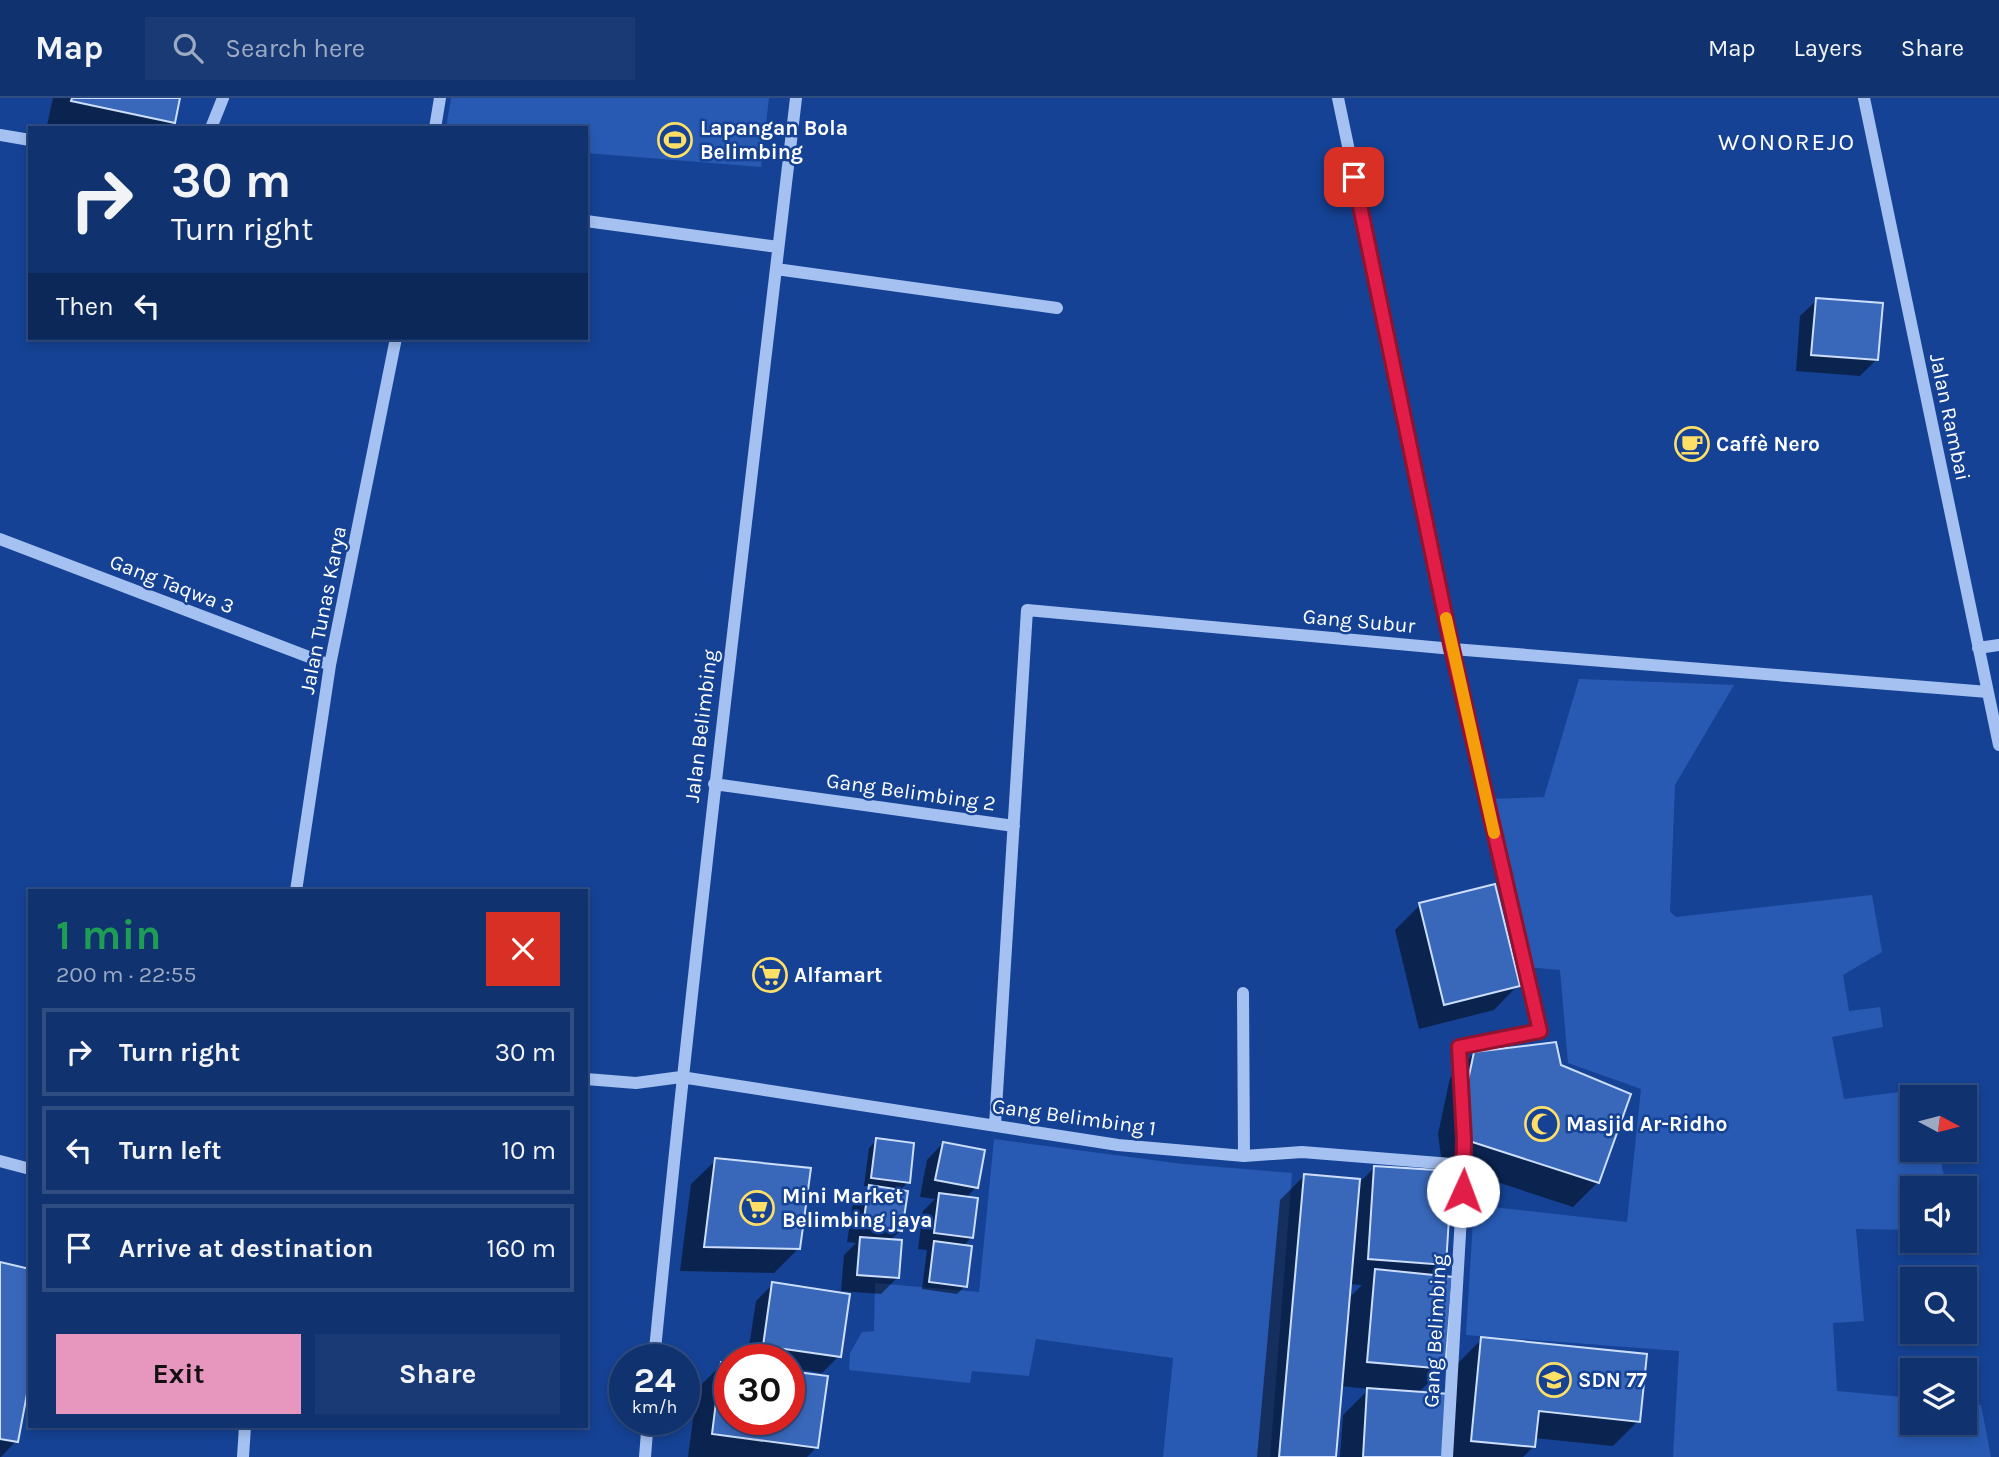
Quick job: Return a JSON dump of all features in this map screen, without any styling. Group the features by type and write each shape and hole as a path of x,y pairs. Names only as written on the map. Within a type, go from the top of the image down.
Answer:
{"street":[{"path":"212,126 223,98"},
{"path":"435,126 440,98"},
{"name":"Jalan Belimbing","path":"656,1344 681,1077 714,784 796,98"},
{"path":"1338,98 1452,649"},
{"name":"Jalan Rambai","path":"1864,98 1999,745"},
{"path":"0,135 28,140"},
{"path":"588,221 778,247"},
{"path":"776,269 1057,308"},
{"name":"Jalan Tunas Karya","path":"296,889 330,665 396,340"},
{"name":"Gang Taqwa 3","path":"0,539 330,665"},
{"name":"Gang Subur","path":"1014,826 1027,610 1452,649 1988,692"},
{"path":"1978,649 1999,645"},
{"name":"Gang Belimbing","path":"1447,1457 1464,1165 1459,1047 1540,1031 1452,649"},
{"name":"Gang Belimbing 2","path":"714,784 1014,826 995,1125"},
{"path":"1243,993 1244,1156"},
{"name":"Gang Belimbing 1","path":"588,1079 636,1083 681,1077 1118,1145 1244,1156 1301,1152 1464,1165"},
{"path":"0,1161 28,1168"},
{"path":"243,1457 245,1428"},
{"path":"645,1457 647,1435"}],"shaded area":[{"name":"Lapangan Bola Belimbing","path":"451,98 769,98 761,167 588,153 588,126 446,126"},
{"path":"1579,679 1734,685 1675,785 1670,912 1676,917 1872,895 1882,952 1843,975 1849,1011 1880,1007 1883,1027 1832,1037 1844,1099 1900,1092 1900,1162 1941,1162 1944,1176 1900,1176 1900,1230 1856,1229 1864,1321 1833,1323 1837,1391 1900,1397 1900,1435 1977,1435 1977,1404 1981,1405 1991,1457 1673,1457 1679,1351 1466,1335 1474,1205 1627,1222 1641,1089 1568,1063 1560,970 1525,967 1487,799 1544,797"},
{"path":"994,1139 1183,1164 1292,1173 1270,1457 1163,1457 1173,1358 1036,1339 1029,1376 972,1371 970,1383 849,1370 850,1353 862,1332 874,1331 875,1283 979,1292"}],"building":[{"path":"72,98 180,98 175,123 71,101"},
{"path":"1816,298 1883,303 1878,360 1811,355"},
{"path":"1495,884 1520,986 1444,1005 1419,903"},
{"name":"Masjid Ar-Ridho","path":"1556,1042 1561,1065 1631,1094 1599,1183 1466,1140 1462,1109 1474,1052"},
{"path":"876,1138 914,1143 910,1183 871,1178"},
{"path":"943,1142 985,1150 978,1188 935,1180"},
{"name":"Mini Market Belimbing jaya","path":"715,1158 811,1168 800,1249 704,1247"},
{"path":"1374,1166 1452,1171 1446,1265 1368,1259"},
{"path":"1304,1174 1360,1179 1336,1457 1279,1457"},
{"path":"869,1185 908,1191 902,1231 863,1225"},
{"path":"939,1193 978,1198 973,1238 934,1233"},
{"path":"860,1237 902,1240 899,1278 857,1275"},
{"path":"934,1241 972,1246 967,1287 929,1282"},
{"path":"0,1262 28,1269 28,1389 18,1442 0,1439"},
{"path":"1375,1269 1453,1277 1445,1369 1367,1362"},
{"path":"772,1282 850,1294 841,1357 805,1352 805,1344 763,1344"},
{"path":"1481,1337 1647,1354 1640,1422 1539,1411 1535,1447 1471,1441"},
{"path":"805,1373 828,1376 818,1448 720,1435 805,1435"},
{"path":"1367,1388 1450,1394 1446,1457 1363,1457"}],"slow traffic":[{"path":"1446,618 1494,833"}],"place":[{"name":"Lapangan Bola Belimbing","path":"675,140"},
{"name":"Caffè Nero","path":"1692,444"},
{"name":"Alfamart","path":"770,975"},
{"name":"Masjid Ar-Ridho","path":"1542,1124"},
{"name":"Mini Market Belimbing jaya","path":"757,1208"},
{"name":"SDN 77","path":"1554,1380"}],"district":[{"name":"WONOREJO","path":"1787,142"}],"route":[{"path":"1354,177 1452,649 1540,1031 1459,1047 1464,1140 1463,1191"}]}
